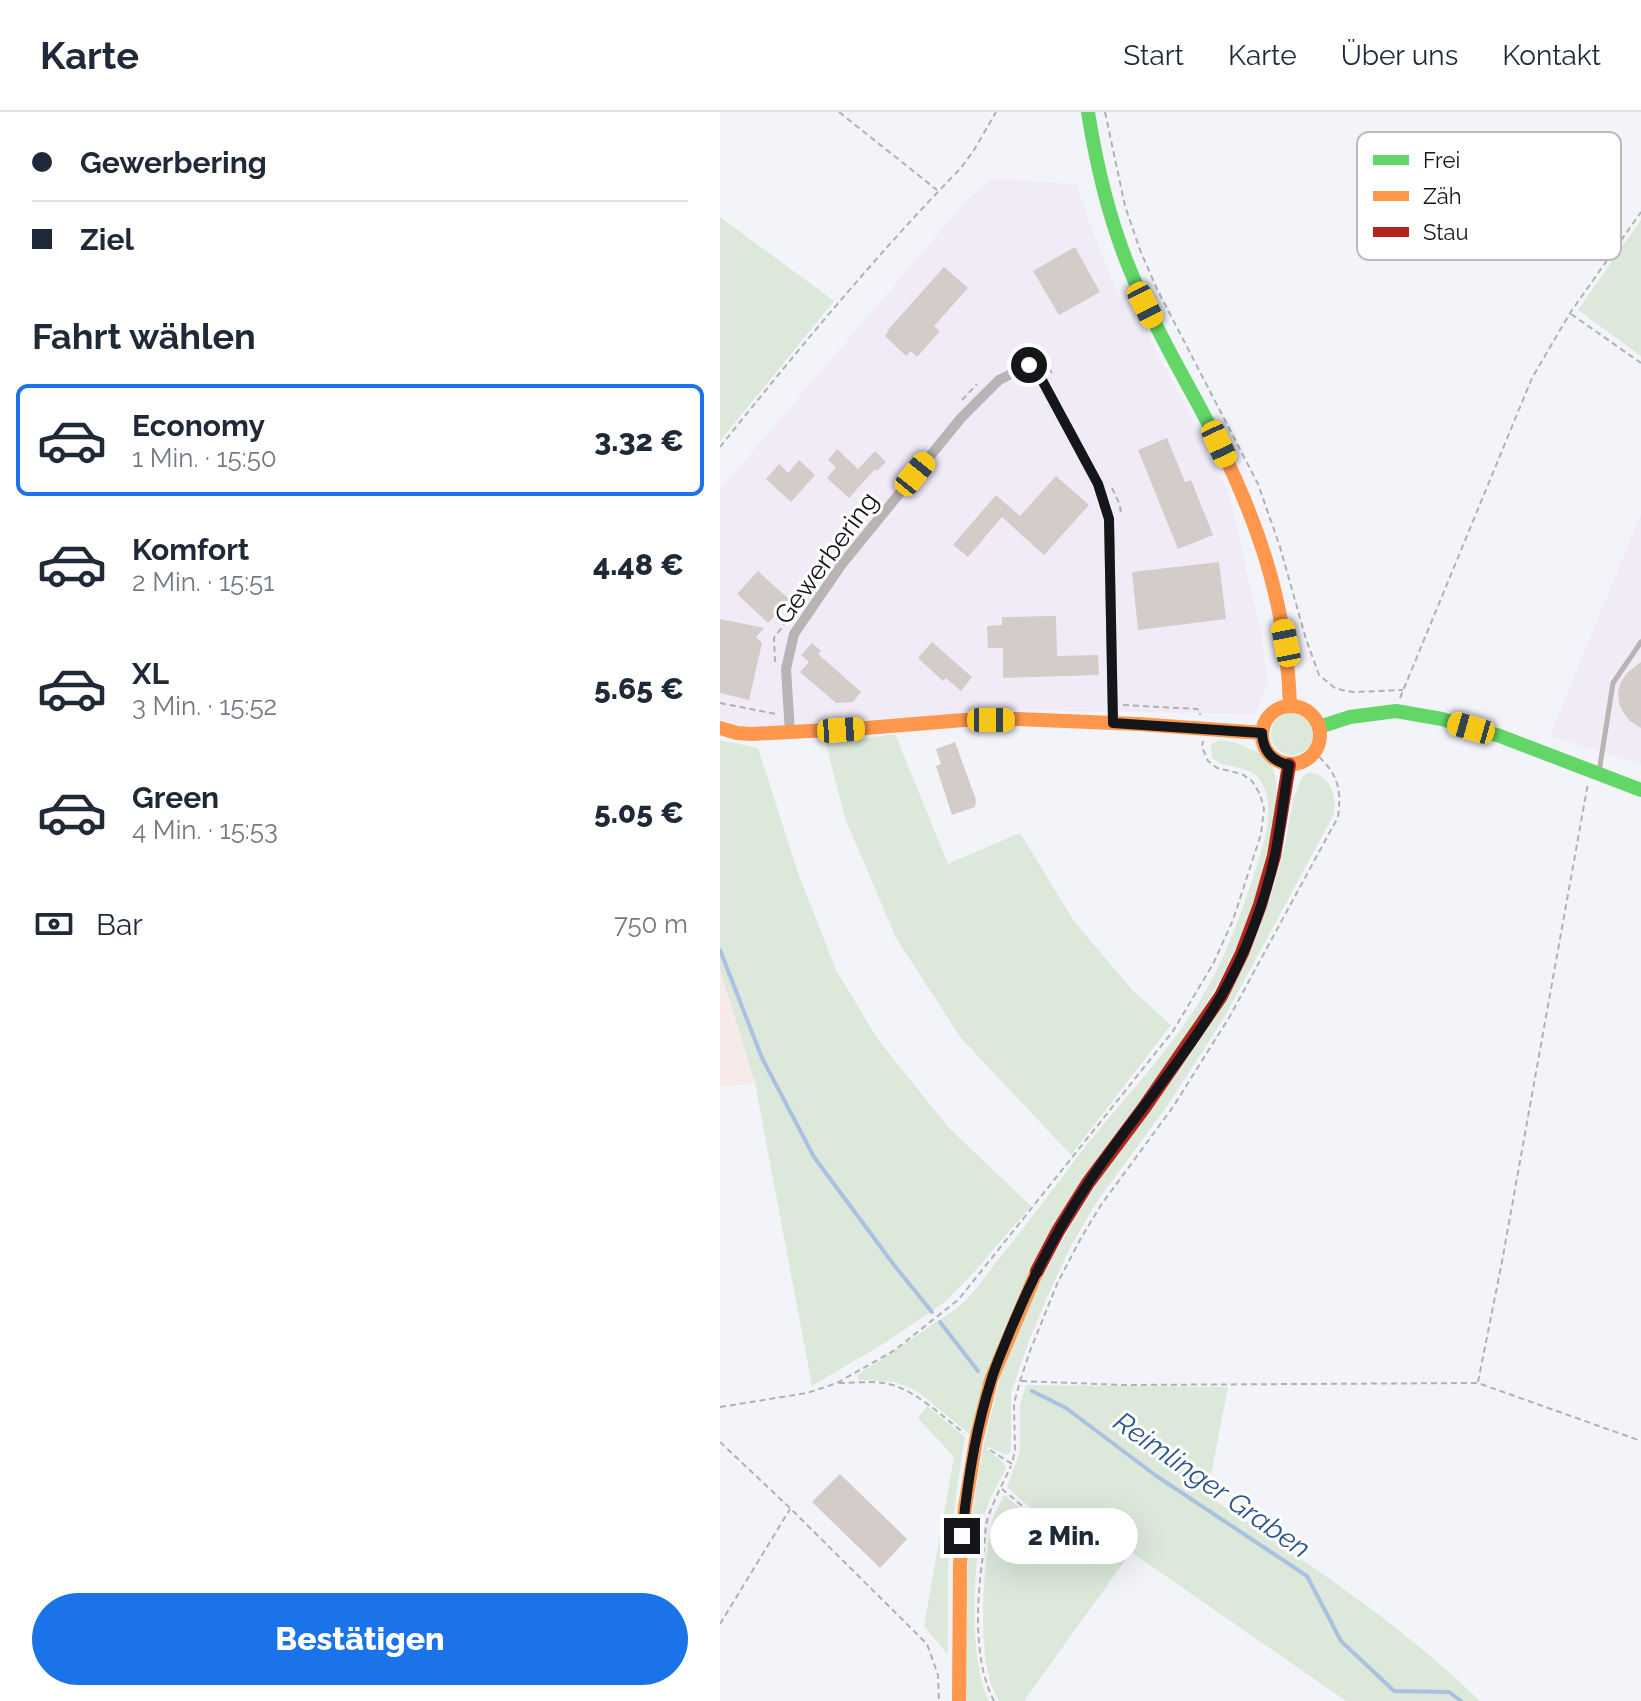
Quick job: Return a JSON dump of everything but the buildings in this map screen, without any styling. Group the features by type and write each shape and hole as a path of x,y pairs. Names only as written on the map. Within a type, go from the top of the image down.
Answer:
{"main road":[{"path":"1088,112 1093,149 1123,254 1151,317 1244,495 1263,547 1277,595 1286,643 1291,678 1290,706"},
{"path":"1282,707 1300,707 1315,718 1319,727 1319,745 1304,762 1289,765 1272,758 1262,743 1268,717 1282,707"},
{"path":"1319,727 1350,717 1396,711 1442,719 1500,736 1641,790"},
{"path":"720,728 751,734 790,733 1017,719 1262,733"},
{"path":"959,1701 960,1564 965,1507 976,1440 991,1380 1036,1272 1058,1231 1088,1183 1221,996 1242,953 1274,856 1289,765"}],"street":[{"name":"Gewerbering","path":"790,733 786,669 794,634 842,564 961,418 999,380 1029,365 1036,369 1098,484 1109,519 1113,723"}],"lane":[{"path":"1594,771 1613,683 1641,642"}],"path":[{"path":"839,112 938,191"},
{"path":"720,447 845,296 960,169 996,112"},
{"path":"1105,112 1125,206 1140,250 1258,484 1319,675 1335,688 1353,692 1403,690"},
{"path":"1621,240 1641,212"},
{"path":"1396,711 1532,378 1570,313 1607,260"},
{"path":"1570,313 1641,363"},
{"path":"1032,353 1038,351 1043,355 1057,381"},
{"path":"963,399 979,383"},
{"path":"1112,487 1119,500 1121,516"},
{"path":"776,669 774,638 812,587"},
{"path":"720,703 777,715"},
{"path":"720,1407 807,1393 837,1383 895,1350 959,1299 1173,1031 1213,964 1233,920 1261,834 1264,809 1260,794 1252,781 1242,774 1217,768 1208,761 1202,747 1200,711 1197,709 1122,705"},
{"path":"994,1701 981,1663 981,1567 988,1519 1012,1464 1015,1450 1014,1404 1030,1351 1057,1284 1081,1238 1101,1205 1173,1107 1230,1016 1338,817 1339,786 1327,763 1315,753"},
{"path":"1478,1383 1594,771"},
{"path":"1020,1381 1123,1385 1478,1383 1641,1441"},
{"path":"837,1383 893,1385 921,1400 964,1433"},
{"path":"720,1442 927,1644 938,1675 939,1701"},
{"path":"990,1450 1012,1464"},
{"path":"1001,1488 1050,1528 1091,1555 1104,1557 1126,1551"},
{"path":"720,1624 791,1509"}],"shaded area":[{"path":"993,179 1076,184 1101,254 1133,327 1146,330 1207,450 1229,495 1260,628 1268,684 1255,714 1002,710 750,729 720,719 720,490 967,200"},
{"path":"1641,514 1641,764 1550,736"},
{"path":"720,969 733,1012 755,1083 720,1087"}],"green space":[{"path":"720,217 834,301 720,441"},
{"path":"1641,220 1641,356 1578,310 1613,260 1621,260 1621,249"},
{"path":"1292,713 1307,719 1313,734 1307,749 1292,755 1277,749 1271,734 1277,719"},
{"path":"895,734 948,864 1020,833 1074,921 1133,991 1171,1025 1071,1155 961,1038 896,938 845,818 826,744"},
{"path":"720,740 758,748 798,873 836,970 879,1041 949,1128 1031,1206 946,1301 888,1341 812,1386 755,1083 720,969"},
{"path":"1219,740 1238,744 1262,755 1270,763 1276,781 1272,831 1250,912 1231,958 1189,1031 1069,1202 1034,1262 1004,1335 972,1436 917,1391 895,1382 859,1380 857,1375 968,1298 1091,1140 1158,1060 1211,982 1245,901 1262,847 1268,813 1265,790 1255,775 1212,758 1211,745"},
{"path":"1310,772 1328,782 1334,800 1334,814 1224,1018 1167,1106 1096,1203 1071,1246 1028,1343 1011,1393 1010,1453 1006,1455 987,1446 987,1450 1000,1459 1006,1468 985,1513 975,1586 975,1637 982,1683 989,1701 966,1701 966,1590 972,1517 984,1444 1012,1344 1042,1278 1077,1215 1198,1041 1236,976 1271,893 1298,787"},
{"path":"1026,1385 1228,1387 1207,1495 1382,1618 1480,1701 1346,1701 1131,1552 1024,1701 999,1701 987,1668 983,1604 992,1523 1004,1495 1066,1545 1092,1560 1109,1562 1130,1551 1123,1547 1096,1551 1077,1543 1007,1487 1020,1452 1020,1405"},
{"path":"927,1406 965,1437 948,1569 948,1655 924,1626 954,1457 918,1418"}],"waterway":[{"name":"Reimlinger Graben","path":"720,950 762,1058 814,1157 932,1312"},
{"name":"Reimlinger Graben","path":"940,1322 978,1371"},
{"name":"Reimlinger Graben","path":"1032,1391 1066,1408 1155,1475 1307,1576 1341,1641 1394,1691 1449,1692 1461,1701"}],"traffic: fast":[{"path":"1088,112 1105,196 1125,257 1153,320 1220,446"},
{"path":"1319,727 1350,717 1396,711 1442,719 1500,736 1641,790"}],"traffic: slow":[{"path":"1220,446 1248,509 1270,572 1284,637 1290,706"},
{"path":"1291,706 1312,714 1320,735 1312,756 1291,764 1270,756 1262,735 1270,714 1291,706"},
{"path":"720,728 751,734 1017,719 1262,733"},
{"path":"959,1701 960,1564 976,1440 991,1380 1037,1271"}],"traffic: jam":[{"path":"1037,1271 1088,1183 1221,996 1260,905 1274,856 1289,765"}],"route":[{"path":"962,1536 976,1440 991,1380 1013,1323 1047,1251 1088,1183 1221,996 1260,905 1274,856 1289,765 1280,763 1266,751 1262,733 1113,723 1109,519 1098,484 1036,369 1029,365"}]}
